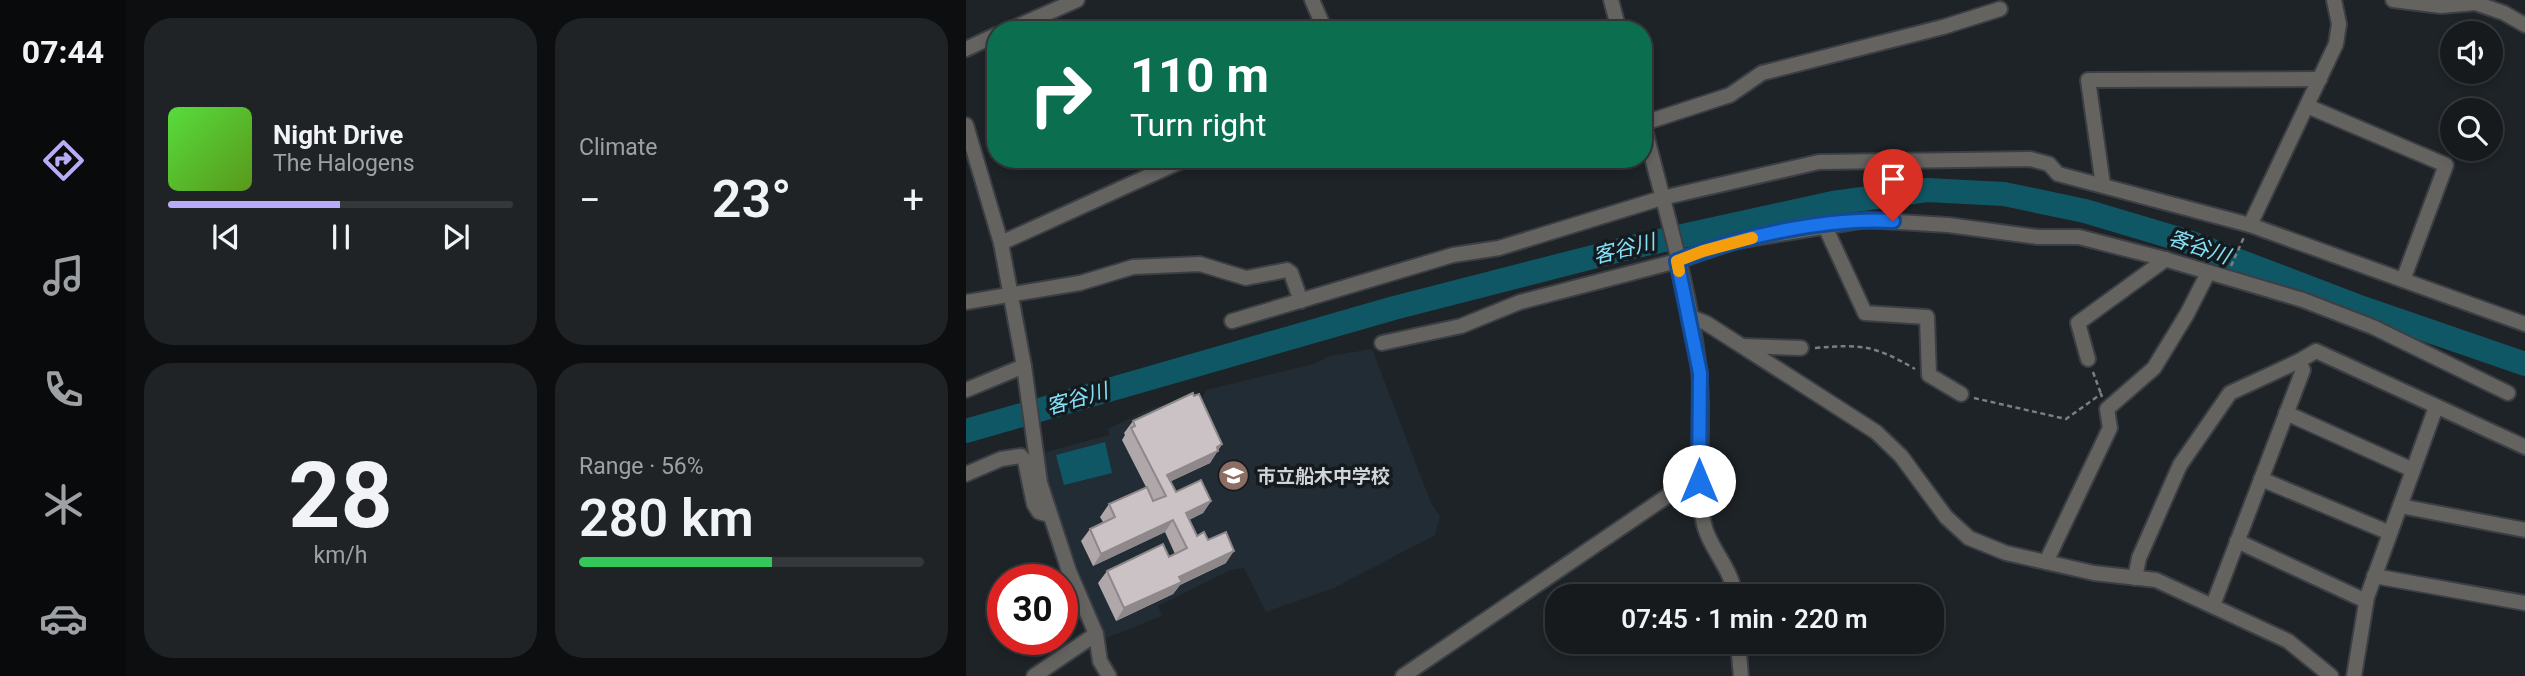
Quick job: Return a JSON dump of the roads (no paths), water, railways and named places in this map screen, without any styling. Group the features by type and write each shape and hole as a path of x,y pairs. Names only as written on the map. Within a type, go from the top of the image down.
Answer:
{"street":[{"path":"1029,21 1077,0"},
{"path":"1312,0 1321,21"},
{"path":"1611,0 1617,21"},
{"path":"2249,228 2320,79 2337,37 2339,24 2332,5 2334,0"},
{"path":"2393,0 2441,6 2475,3 2504,13 2525,25"},
{"path":"1652,120 1730,95 1762,73 1943,27 2000,9"},
{"path":"966,48 987,40"},
{"path":"2103,185 2088,80 2320,79"},
{"path":"2307,106 2446,165 2403,279"},
{"path":"966,125 1001,243 1025,370 1033,446 1049,515 1096,634 1100,661 1109,676"},
{"path":"1232,320 1453,255 1499,248 1791,167 1833,161 2030,159 2049,164 2058,173 2249,228 2403,279 2525,324"},
{"path":"1652,160 1690,317 1700,373 1699,481 1703,523 1734,584"},
{"path":"1001,243 1166,168"},
{"path":"1382,343 1461,326 1520,302 1736,242 1866,220 1948,225 2038,237 2079,237 2166,259 2303,300 2373,327 2508,393"},
{"path":"1828,225 1828,233 1865,313 1927,317 1929,375 1961,394"},
{"path":"2088,359 2078,323 2166,259"},
{"path":"966,302 1080,282 1133,267 1200,264 1246,278 1287,270 1291,273 1301,301"},
{"path":"2046,562 2110,428 2108,409 2154,369 2188,314 2208,273"},
{"path":"1690,317 1706,323 1876,432 1901,456 1946,517 1969,538 2006,553 2094,573 2156,580 2288,641 2331,676"},
{"path":"1742,346 1801,348"},
{"path":"2135,578 2139,558 2180,465 2230,393 2316,351 2525,447"},
{"path":"2213,605 2303,370 2299,361"},
{"path":"966,390 1025,370"},
{"path":"2354,676 2366,601 2436,407"},
{"path":"2286,413 2413,470"},
{"path":"966,474 1001,459 1021,456 1025,461 1034,504 1039,512 1049,515"},
{"path":"2261,479 2390,533"},
{"path":"1403,676 1688,482 1699,481"},
{"path":"2400,506 2525,530"},
{"path":"2237,541 2366,601"},
{"path":"2374,576 2525,603"},
{"path":"1034,676 1096,634"},
{"path":"1739,654 1741,676"}],"water":[{"path":"1105,442 1112,473 1064,485 1056,455"}],"waterway":[{"name":"客谷川","path":"966,431 1394,308 1632,247 1833,203 1927,190 2004,194 2085,211 2189,242 2357,306 2525,364"}],"place":[{"name":"市立船木中学校","path":"1234,476"}]}
